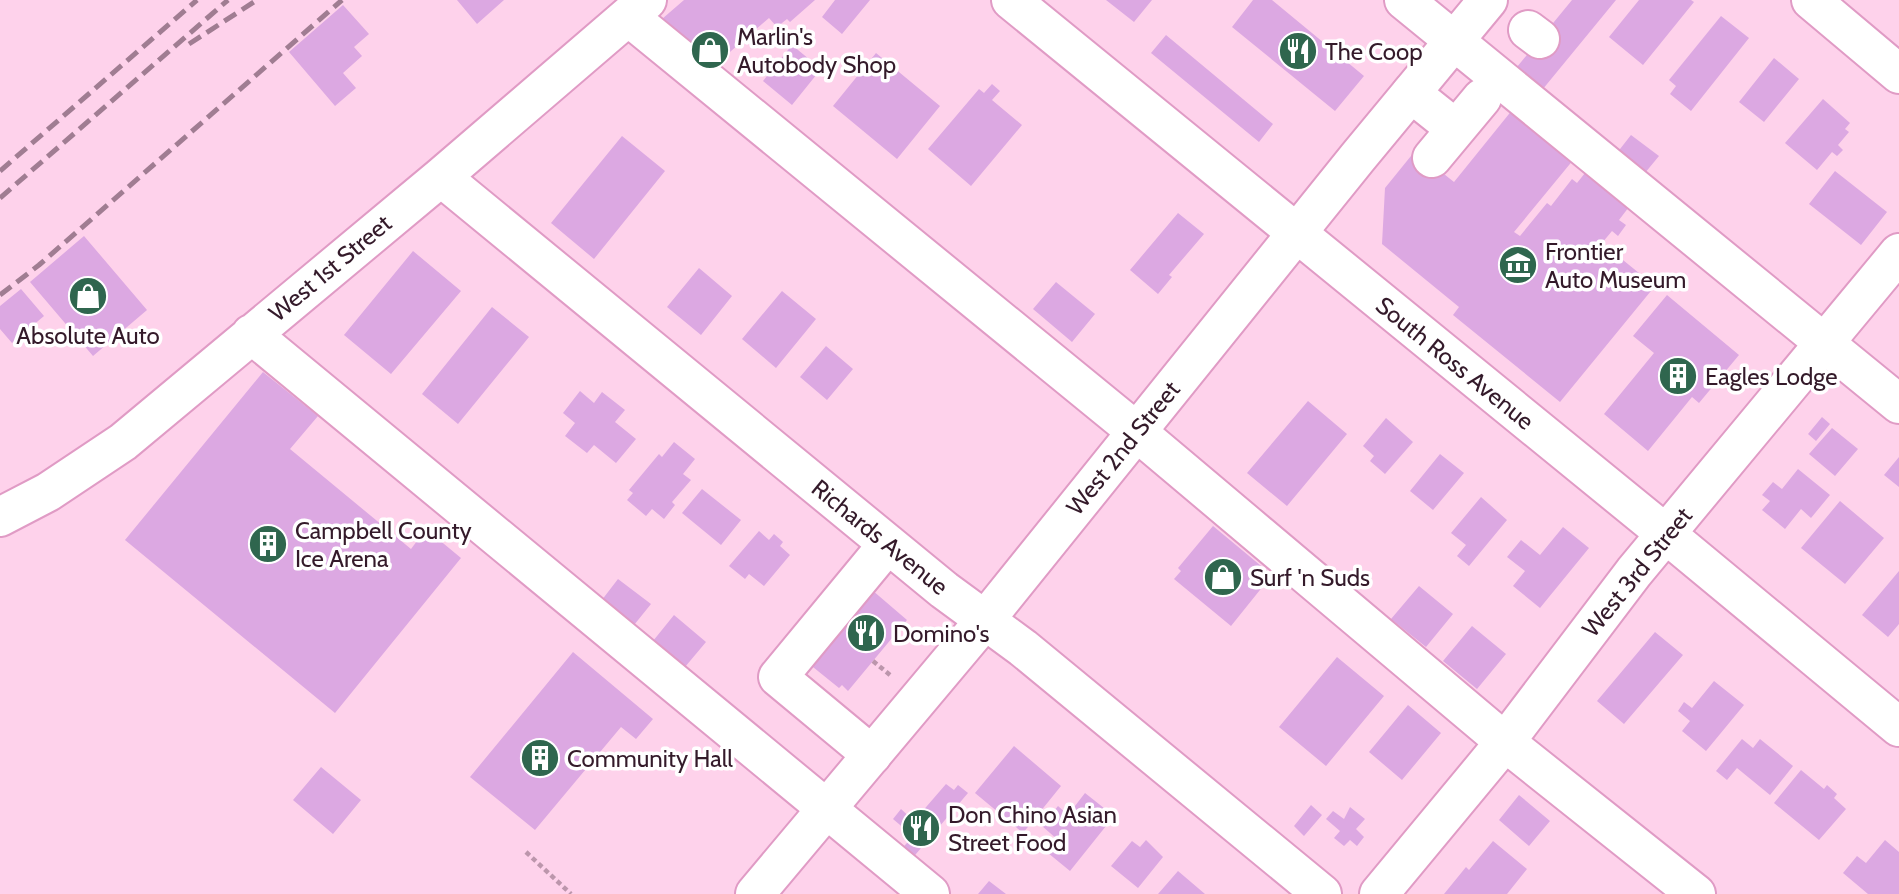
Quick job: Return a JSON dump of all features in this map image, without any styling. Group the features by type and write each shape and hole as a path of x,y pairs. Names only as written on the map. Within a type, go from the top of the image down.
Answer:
{"street":[{"name":"South Ross Avenue","path":"1011,0 1899,727"},
{"path":"1404,0 1899,404"},
{"name":"West 2nd Street","path":"755,894 985,620 1488,0"},
{"path":"1814,1 1899,74"},
{"path":"638,8 1505,742 1696,894"},
{"name":"West 1st Street","path":"0,517 48,492 123,442 441,177 638,8"},
{"path":"1411,93 1444,144 1482,98"},
{"name":"Richards Avenue","path":"441,177 888,544 1023,648 1322,894"},
{"name":"West 3rd Street","path":"1379,894 1505,742 1634,572 1899,253"},
{"path":"251,334 930,894"},
{"path":"872,755 778,677 888,544"}],"path":[{"path":"873,661 890,675"},
{"path":"526,852 571,894"}],"building":[{"path":"457,0 504,0 477,24"},
{"name":"Marlin's Autobody Shop","path":"684,0 815,0 790,22 787,19 777,27 769,18 707,72 662,19"},
{"path":"835,0 870,0 842,34 822,17"},
{"path":"1106,0 1152,0 1134,22"},
{"name":"The Coop","path":"1253,0 1272,0 1364,76 1335,111 1232,27"},
{"path":"1572,0 1616,0 1538,95 1512,73"},
{"path":"1639,0 1694,2 1643,65 1609,37"},
{"path":"343,5 369,34 354,47 362,56 343,73 356,88 335,106 289,52"},
{"path":"1721,16 1749,38 1691,111 1670,94 1676,86 1669,80"},
{"path":"1166,35 1273,124 1259,142 1151,53"},
{"path":"792,45 821,69 792,105 763,81"},
{"path":"876,53 940,106 897,159 833,106"},
{"path":"1774,58 1799,79 1764,122 1739,102"},
{"path":"992,84 1000,91 992,100 1022,125 971,186 928,149 979,89 984,93"},
{"path":"1823,99 1850,123 1845,129 1849,132 1838,145 1843,150 1837,156 1832,152 1817,170 1785,143"},
{"name":"Frontier Auto Museum","path":"1513,109 1574,159 1514,232 1520,236 1547,203 1551,206 1572,179 1577,183 1589,168 1632,203 1619,220 1626,225 1618,236 1612,231 1602,243 1655,286 1560,402 1453,315 1459,307 1382,244 1385,188 1415,151 1454,182"},
{"path":"1631,135 1659,156 1640,179 1613,158"},
{"path":"622,136 665,171 594,259 551,223"},
{"path":"1835,171 1887,212 1861,245 1809,204"},
{"path":"1178,213 1204,234 1169,275 1172,277 1158,294 1130,270"},
{"name":"Absolute Auto","path":"84,236 147,310 93,356 30,282"},
{"path":"413,251 461,291 391,374 344,335"},
{"path":"699,268 732,296 701,335 667,307"},
{"path":"1056,282 1095,314 1072,342 1033,309"},
{"path":"21,289 44,316 12,343 0,329 0,306"},
{"path":"782,291 816,319 776,368 742,339"},
{"name":"Eagles Lodge","path":"1667,295 1739,355 1699,403 1692,397 1648,451 1604,414 1654,353 1633,336"},
{"path":"492,307 529,337 458,424 422,394"},
{"path":"826,346 853,369 827,400 800,377"},
{"name":"Campbell County Ice Arena","path":"263,372 318,416 290,449 411,549 426,529 461,558 335,713 125,540"},
{"path":"580,391 594,403 602,392 625,410 615,422 636,439 616,463 594,445 587,453 565,436 575,423 563,413"},
{"path":"1308,401 1347,434 1287,506 1247,473"},
{"path":"1822,417 1830,424 1816,441 1808,434"},
{"path":"1386,418 1413,442 1385,474 1370,461 1374,456 1363,446"},
{"path":"1832,428 1858,449 1835,476 1809,454"},
{"path":"674,442 695,459 683,474 691,480 672,502 675,505 664,519 652,509 646,516 627,500 633,493 629,490 659,454 662,457"},
{"path":"1440,454 1464,473 1433,510 1410,491"},
{"path":"1899,457 1899,487 1884,475"},
{"path":"1798,469 1830,495 1811,518 1801,509 1785,529 1762,510 1770,501 1762,495 1773,482 1782,489"},
{"path":"702,489 741,520 721,545 682,513"},
{"path":"1481,497 1507,520 1469,566 1457,556 1466,545 1451,533"},
{"path":"1840,501 1884,538 1845,584 1801,548"},
{"name":"Surf 'n Suds","path":"1213,526 1272,575 1231,626 1174,579 1181,571 1178,568"},
{"path":"1563,527 1589,548 1540,608 1513,586 1525,571 1507,557 1521,540 1540,555"},
{"path":"759,531 769,540 774,534 783,542 780,546 790,555 764,586 749,574 745,579 729,566"},
{"path":"1899,571 1899,624 1888,637 1862,615"},
{"path":"618,579 651,604 630,630 598,605"},
{"path":"1419,586 1453,614 1426,647 1391,619"},
{"name":"Domino's","path":"872,590 907,620 848,691 842,685 839,688 808,663"},
{"path":"674,615 706,642 685,667 653,641"},
{"path":"1472,626 1506,654 1477,689 1443,661"},
{"path":"1655,632 1683,655 1624,724 1597,701"},
{"name":"Community Hall","path":"573,652 653,719 636,739 621,727 535,830 470,777"},
{"path":"1337,657 1384,696 1326,766 1279,727"},
{"path":"1714,681 1744,705 1706,751 1682,731 1690,721 1678,711 1684,702 1692,708"},
{"path":"1408,705 1441,733 1402,780 1369,752"},
{"path":"1742,739 1753,748 1760,739 1793,766 1770,795 1737,768 1727,780 1716,771"},
{"path":"1014,746 1061,786 1023,833 975,793"},
{"path":"321,767 361,800 333,834 293,800"},
{"path":"1801,770 1824,789 1827,785 1837,794 1834,798 1846,809 1819,840 1774,803"},
{"name":"Don Chino Asian Street Food","path":"946,784 954,790 958,785 968,793 910,861 899,852 913,836 893,819 901,809 914,821"},
{"path":"1085,793 1114,816 1070,871 1048,853 1058,840 1042,826 1058,806 1068,815"},
{"path":"1519,795 1550,821 1529,846 1499,820"},
{"path":"1311,805 1322,815 1304,836 1294,826"},
{"path":"1350,807 1365,819 1356,829 1364,837 1357,846 1350,840 1344,846 1334,838 1340,831 1326,819 1333,811 1344,819"},
{"path":"1146,840 1163,857 1138,888 1111,866 1132,841 1140,847"},
{"path":"1885,840 1899,852 1899,894 1868,894 1843,873 1857,856 1866,863"},
{"path":"1493,841 1527,869 1507,894 1444,894 1466,867 1469,870"},
{"path":"1178,871 1205,894 1158,894"},
{"path":"989,881 1006,894 978,894"}],"railway":[{"path":"0,171 197,0"},
{"path":"0,198 228,0"},
{"path":"189,44 257,0"},
{"path":"0,295 39,265 342,0"}],"place":[{"name":"Marlin's Autobody Shop","path":"710,50"},
{"name":"The Coop","path":"1298,51"},
{"name":"Frontier Auto Museum","path":"1518,265"},
{"name":"Absolute Auto","path":"88,296"},
{"name":"Eagles Lodge","path":"1678,376"},
{"name":"Campbell County Ice Arena","path":"268,544"},
{"name":"Surf 'n Suds","path":"1223,577"},
{"name":"Domino's","path":"866,633"},
{"name":"Community Hall","path":"540,758"},
{"name":"Don Chino Asian Street Food","path":"921,828"}]}
